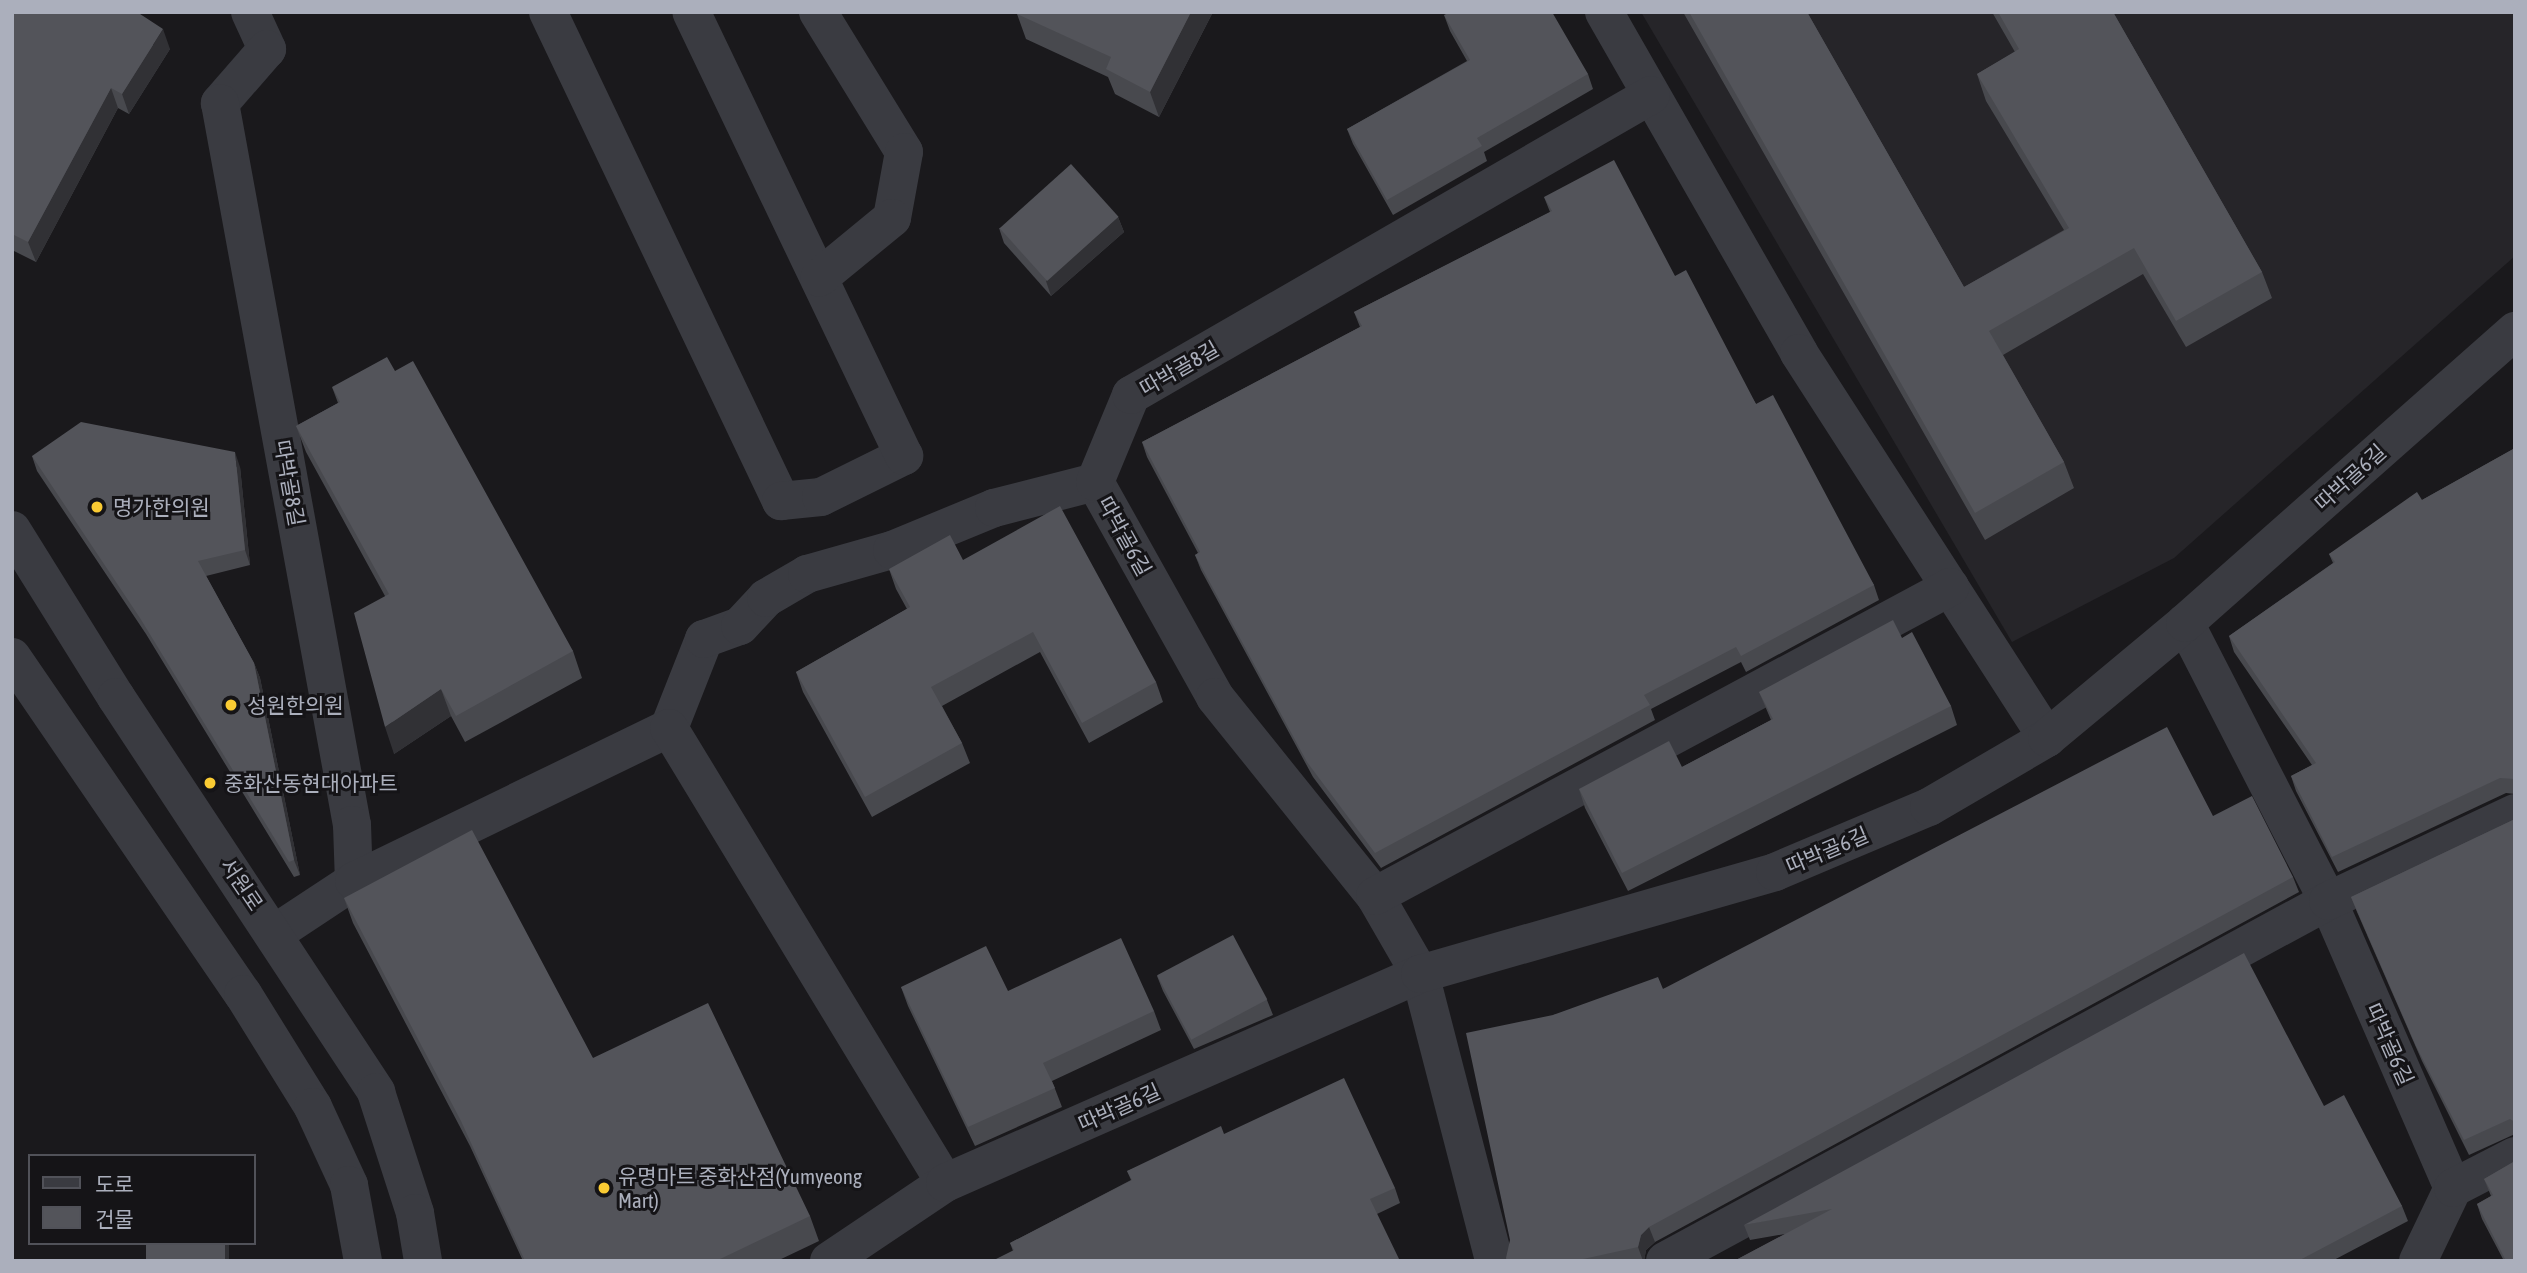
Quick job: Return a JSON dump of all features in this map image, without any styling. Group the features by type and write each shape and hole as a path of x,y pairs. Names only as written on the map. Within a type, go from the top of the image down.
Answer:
{"street":[{"name":"따박골8길","path":"250,12 267,49 220,103 352,825 354,881"},
{"path":"548,12 781,501 821,497 904,456 691,12"},
{"path":"818,12 904,152 892,218 819,278"},
{"path":"1604,12 1798,353 2047,738"},
{"name":"따박골8길","path":"1095,482 1131,395 1651,94"},
{"name":"따박골6길","path":"829,1261 945,1183 1420,974 1775,872 1929,807 2047,738 2185,623 2515,331"},
{"path":"275,933 354,881 668,728 704,639 740,626 766,598 807,574 892,550 994,508 1095,482"},
{"name":"따박골6길","path":"1095,482 1215,697 1374,896 1420,974 1494,1261"},
{"name":"서원로","path":"12,530 116,697 275,933 376,1092 415,1213 423,1261"},
{"path":"1374,896 1950,587"},
{"name":"따박골6길","path":"2185,623 2328,901 2453,1188"},
{"path":"12,657 243,993 313,1107 349,1185 363,1261"},
{"path":"668,728 945,1183"},
{"path":"1665,1261 2328,901 2515,813"},
{"path":"2418,1261 2453,1188 2515,1156"}],"shaded area":[{"path":"1641,12 2515,12 2515,256 2174,558 2012,642"}],"building":[{"path":"12,12 137,12 163,29 122,94 111,88 28,242 12,234"},
{"path":"1191,12 1150,92 1106,69 1111,57 1017,14"},
{"path":"1450,12 1552,12 1588,74 1477,138 1482,146 1387,200 1347,129 1470,60 1444,15"},
{"path":"1689,12 1807,12 1964,287 2069,228 1977,74 2019,49 1998,12 2113,12 2262,272 2176,321 2134,248 1989,331 2064,462 1975,513"},
{"path":"1614,160 1675,276 1686,270 1756,404 1773,395 1874,585 1741,656 1736,647 1644,695 1650,705 1375,853 1307,762 1195,555 1200,552 1142,442 1362,326 1354,312 1552,211 1544,197"},
{"path":"1071,164 1119,217 1047,281 1000,228"},
{"path":"387,357 395,371 413,361 573,651 456,716 441,689 385,727 354,613 389,594 296,426 340,402 332,387"},
{"path":"81,422 235,452 245,550 198,561 254,663 294,860 289,862 140,618 32,456"},
{"path":"2515,448 2515,779 2500,778 2332,857 2291,776 2316,763 2229,636 2335,562 2329,554 2417,492 2422,500"},
{"path":"1060,506 1156,682 1082,723 1033,632 931,687 962,743 865,797 796,672 910,607 889,569 950,535 963,560"},
{"path":"1893,620 1902,638 1912,632 1951,706 1622,873 1579,789 1669,741 1682,767 1773,719 1759,692"},
{"path":"2167,727 2213,816 2252,796 2293,877 1649,1227 1641,1235 1638,1247 1574,1261 1507,1261 1510,1240 1466,1033 1553,1015 1658,977 1663,989"},
{"path":"2515,819 2515,1122 2510,1119 2464,1140 2416,1046 2351,897"},
{"path":"472,830 593,1058 708,1003 810,1216 716,1261 525,1261 461,1121 344,898"},
{"path":"1233,935 1267,999 1191,1040 1157,975"},
{"path":"1121,938 1154,1011 1043,1063 1055,1088 968,1127 901,987 986,946 1008,991"},
{"path":"2244,953 2324,1106 2344,1095 2402,1206 2298,1261 1734,1261 1832,1209 1744,1225"},
{"path":"1344,1078 1395,1188 1370,1199 1400,1261 992,1261 1014,1250 1010,1243 1132,1180 1127,1171 1221,1126 1224,1134"},
{"path":"2515,1161 2515,1261 2506,1261 2477,1204 2493,1195 2484,1179"},
{"path":"146,1245 225,1245 225,1261 146,1261"}],"place":[{"name":"명가한의원","path":"97,507"},
{"name":"성원한의원","path":"231,705"},
{"name":"중화산동현대아파트","path":"210,783"},
{"name":"유명마트 중화산점(Yumyeong Mart)","path":"604,1188"}]}
